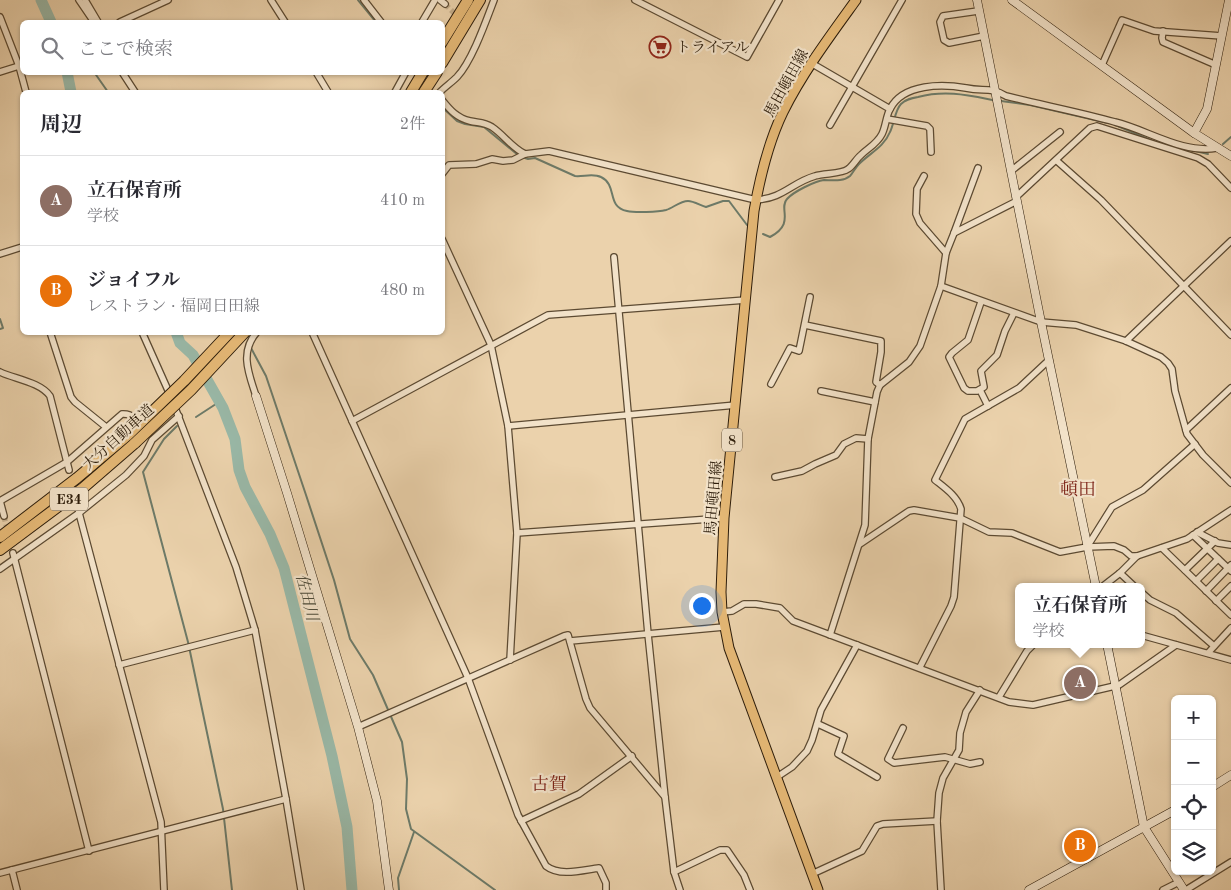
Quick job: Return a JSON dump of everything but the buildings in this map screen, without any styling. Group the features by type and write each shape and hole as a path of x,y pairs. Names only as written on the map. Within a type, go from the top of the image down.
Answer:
{"highway":[{"path":"445,37 468,0"},
{"path":"445,58 480,0"},
{"path":"412,90 422,75"},
{"path":"425,90 434,75"},
{"name":"大分自動車道","path":"0,550 77,493 131,439 227,335"},
{"name":"大分自動車道","path":"0,537 131,439 191,390 242,335"}],"main road":[{"name":"馬田頓田線","path":"818,890 735,667 724,627 721,592 724,518 756,200 761,173 782,113 811,63 856,0"}],"street":[{"path":"79,0 93,20"},
{"path":"85,0 97,20"},
{"path":"124,20 168,0"},
{"path":"271,0 284,20"},
{"path":"364,0 379,20"},
{"path":"423,20 434,0"},
{"path":"439,90 457,76 464,67 494,0"},
{"path":"636,0 747,57 779,0"},
{"path":"830,125 902,0"},
{"path":"977,0 1095,583"},
{"path":"1012,0 1194,133 1231,156"},
{"path":"1194,133 1207,109 1229,0"},
{"path":"978,11 943,16 940,22 944,40 949,43 984,36"},
{"path":"0,17 20,64"},
{"path":"1102,65 1122,20 1154,31 1222,36"},
{"path":"1163,31 1163,42 1216,65"},
{"path":"811,63 890,109"},
{"path":"0,72 20,66"},
{"path":"23,75 26,90"},
{"path":"124,75 134,90"},
{"path":"318,75 327,90"},
{"path":"396,90 404,75"},
{"path":"445,170 449,164 476,164 492,159 503,161 523,155 549,151 756,200 768,199 778,196 813,176 844,172 849,169 861,155 878,141 891,120 890,109 902,95 924,89 952,86 996,92 1116,122 1154,137 1193,148 1204,150 1218,148"},
{"path":"445,103 455,114 471,122 483,122 493,128 523,155"},
{"path":"891,120 927,126 930,129 931,152"},
{"path":"954,234 1017,199 1090,128 1097,126 1103,126 1198,158 1208,164 1231,188"},
{"path":"1011,171 1060,132"},
{"path":"1057,161 1101,200 1231,335"},
{"path":"830,634 865,525 868,439 877,392 880,385 916,354 920,346 941,286 946,253 978,168"},
{"path":"924,176 918,190 916,214 920,223 946,253"},
{"path":"1126,341 1231,241"},
{"path":"445,245 491,345 508,426 517,534 510,660"},
{"path":"0,254 20,249"},
{"path":"614,257 648,634 674,872 680,890"},
{"path":"941,286 1041,322 1076,325 1126,341 1161,357 1168,362 1172,369 1175,390 1187,434 1203,455 1231,483"},
{"path":"771,384 790,348 799,351 810,297"},
{"path":"352,421 548,316 746,300"},
{"path":"982,302 968,340 949,357 966,390 983,389 985,385 981,371 998,355 1005,331 1014,313"},
{"path":"804,325 881,340 876,382 880,385"},
{"path":"51,335 71,397 74,402 106,427"},
{"path":"143,335 179,416 236,567 255,630 301,890"},
{"path":"254,335 251,339 246,355 246,366 288,493 358,727 377,801 390,887"},
{"path":"313,335 468,678 521,821 541,858 552,870 561,872 599,868 606,883 606,890"},
{"path":"920,667 952,606 961,509 959,502 948,490 934,480 965,419 1019,388 1049,360"},
{"path":"0,372 39,387 50,396 69,470"},
{"path":"1186,430 1231,388"},
{"path":"980,390 988,406"},
{"path":"821,391 875,402"},
{"path":"508,426 736,405"},
{"path":"4,516 0,501 67,462 122,414 128,413 134,416 152,440"},
{"path":"0,569 79,513 136,467 152,440 179,416"},
{"path":"775,477 802,471 836,455 844,444 856,438 868,439"},
{"path":"1087,547 1112,507 1143,490 1195,444"},
{"path":"78,503 79,513 162,830 164,890"},
{"path":"860,544 909,511 914,510 960,518 989,532 1012,532 1060,552 1087,547 1114,546 1124,550 1130,556 1137,556 1187,539 1231,510"},
{"path":"517,534 724,518"},
{"path":"1195,533 1231,545"},
{"path":"1195,533 1207,549 1230,568 1206,591"},
{"path":"1185,570 1215,541"},
{"path":"1162,548 1216,601 1230,611"},
{"path":"13,553 89,850"},
{"path":"1107,583 1137,556"},
{"path":"1196,581 1218,559"},
{"path":"1120,573 1131,583"},
{"path":"1216,601 1231,586"},
{"path":"1145,596 1176,613 1214,646"},
{"path":"722,612 732,611 744,604 780,608 793,621 920,667 1009,702 1033,705 1120,685 1176,645"},
{"path":"570,641 724,627"},
{"path":"1208,653 1231,628"},
{"path":"120,665 255,630"},
{"path":"358,727 568,635 590,708 665,797"},
{"path":"1145,636 1231,660"},
{"path":"776,777 792,767 806,751 818,724 821,710 857,645"},
{"path":"999,697 1031,648"},
{"path":"1109,648 1144,827 1185,890 1231,862"},
{"path":"941,890 937,821 939,793 942,778 959,750 960,733 966,712 980,690"},
{"path":"818,724 844,736 838,754 877,776"},
{"path":"903,728 888,759 894,763 945,757 970,764 980,762"},
{"path":"521,821 579,794 632,756"},
{"path":"1215,785 1231,775"},
{"path":"0,873 286,799"},
{"path":"1034,889 1171,812"},
{"path":"812,874 862,851 877,826 937,821"},
{"path":"674,872 720,850 727,850 744,875 750,890"},
{"path":"12,870 17,890"},
{"path":"1163,890 1179,882"}],"waterway":[{"name":"佐田川","path":"41,0 50,20"},
{"path":"358,0 374,20"},
{"name":"佐田川","path":"68,75 71,90"},
{"path":"96,75 107,90"},
{"path":"763,234 770,237 782,227 785,217 785,203 794,193 820,181 841,180 850,176 859,164 884,142 891,129 897,110 905,101 911,98 937,94 965,95 993,100"},
{"path":"1001,101 1030,105 1108,123"},
{"path":"445,110 457,121 484,127 518,155"},
{"path":"1113,124 1153,141 1208,154"},
{"path":"1223,144 1231,137"},
{"path":"522,157 528,159 535,158 575,176 595,175 601,177 609,185 616,205 627,211 662,211 688,201 706,207 723,201 729,201 747,225"},
{"path":"0,319 3,328 0,329"},
{"name":"佐田川","path":"177,335 180,343 193,355 223,408 235,439 239,470 245,487 270,534 284,568 332,756 347,827 352,890"},
{"path":"250,346 266,376 334,580 350,639 373,675 402,742 407,779 406,809 411,829 495,890"},
{"path":"196,417 219,402"},
{"path":"177,426 164,439 143,472 188,642 223,809 232,890"},
{"path":"399,890 398,878 414,832"}],"tunnel":[{"path":"445,4 459,18"},
{"path":"4,516 8,533"}],"place":[{"name":"トライアル","path":"660,47"},
{"name":"立石保育所","path":"1080,683"},
{"name":"ジョイフル","path":"1080,846"}],"district":[{"name":"頓田","path":"1078,489"},
{"name":"古賀","path":"549,784"}]}
